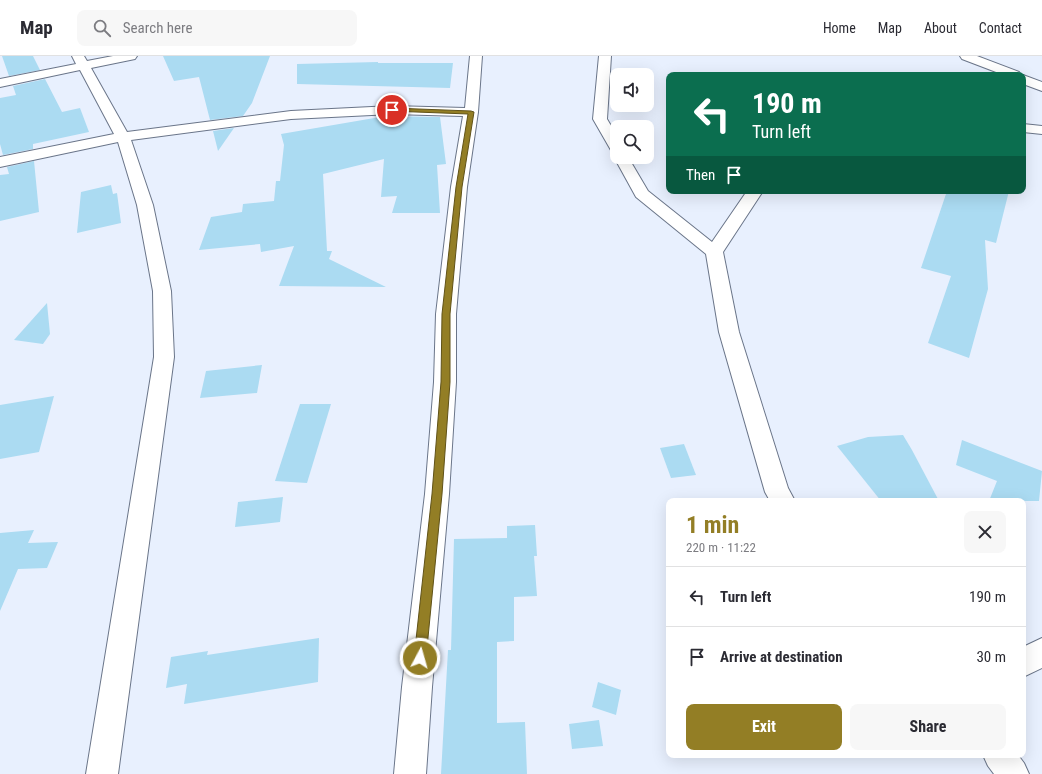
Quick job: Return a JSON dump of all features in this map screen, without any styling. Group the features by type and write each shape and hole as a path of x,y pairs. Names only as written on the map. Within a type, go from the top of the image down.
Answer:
{"street":[{"path":"0,83 81,61 132,56"},
{"path":"410,774 417,687 437,494 445,382 446,314 459,187 471,112 476,56"},
{"path":"605,56 600,119 610,137"},
{"path":"966,56 1007,72"},
{"path":"81,61 122,137 145,205 162,291 164,357 102,774"},
{"path":"1026,80 1042,87"},
{"path":"0,162 122,137 291,115 392,110 471,112"},
{"path":"1026,128 1042,130"},
{"path":"625,164 642,194 714,252 729,332 777,492 781,498"},
{"path":"714,252 753,194"},
{"path":"1026,661 1042,652"},
{"path":"1001,758 1013,774"}],"building":[{"path":"2,56 33,56 40,70 9,76"},
{"path":"163,56 270,56 252,103 243,116 210,120 199,77 174,81"},
{"path":"378,62 453,63 450,88 297,84 297,64"},
{"path":"45,79 62,112 80,108 89,132 33,144 33,149 3,155 0,144 0,98 16,95 13,86"},
{"path":"386,116 440,117 446,164 437,165 440,213 392,213 397,196 381,197 384,159 323,174 327,251 332,251 329,259 386,287 279,286 294,246 261,252 260,244 199,250 211,217 242,212 243,204 274,201 276,181 280,181 284,145 281,134"},
{"path":"234,128 218,151 213,131"},
{"path":"34,161 39,212 0,221 0,175 9,174 7,167"},
{"path":"111,185 113,194 117,193 121,223 77,233 81,192"},
{"path":"946,194 1008,194 996,243 985,240 988,289 969,358 928,343 951,276 921,268"},
{"path":"47,303 50,334 43,344 14,340"},
{"path":"262,365 257,393 200,398 206,371"},
{"path":"54,396 39,452 0,459 0,405"},
{"path":"300,404 331,404 307,483 275,481"},
{"path":"903,435 937,498 879,498 837,446 868,437"},
{"path":"962,440 1042,471 1039,501 1026,501 1026,498 990,498 997,481 956,465"},
{"path":"684,444 696,475 671,478 660,448"},
{"path":"283,497 280,522 235,527 238,502"},
{"path":"535,525 537,556 534,556 537,596 514,597 514,641 497,642 497,723 525,722 527,774 441,774 448,650 451,650 454,539 507,538 507,526"},
{"path":"34,530 28,543 58,542 47,568 18,569 0,611 0,533"},
{"path":"319,638 318,682 184,704 187,684 166,688 171,657 208,651 207,655"},
{"path":"598,682 621,690 616,715 592,707"},
{"path":"599,720 603,746 572,749 569,724"}],"route":[{"path":"392,110 471,112 459,187 446,314 445,382 437,494 420,658"}]}
